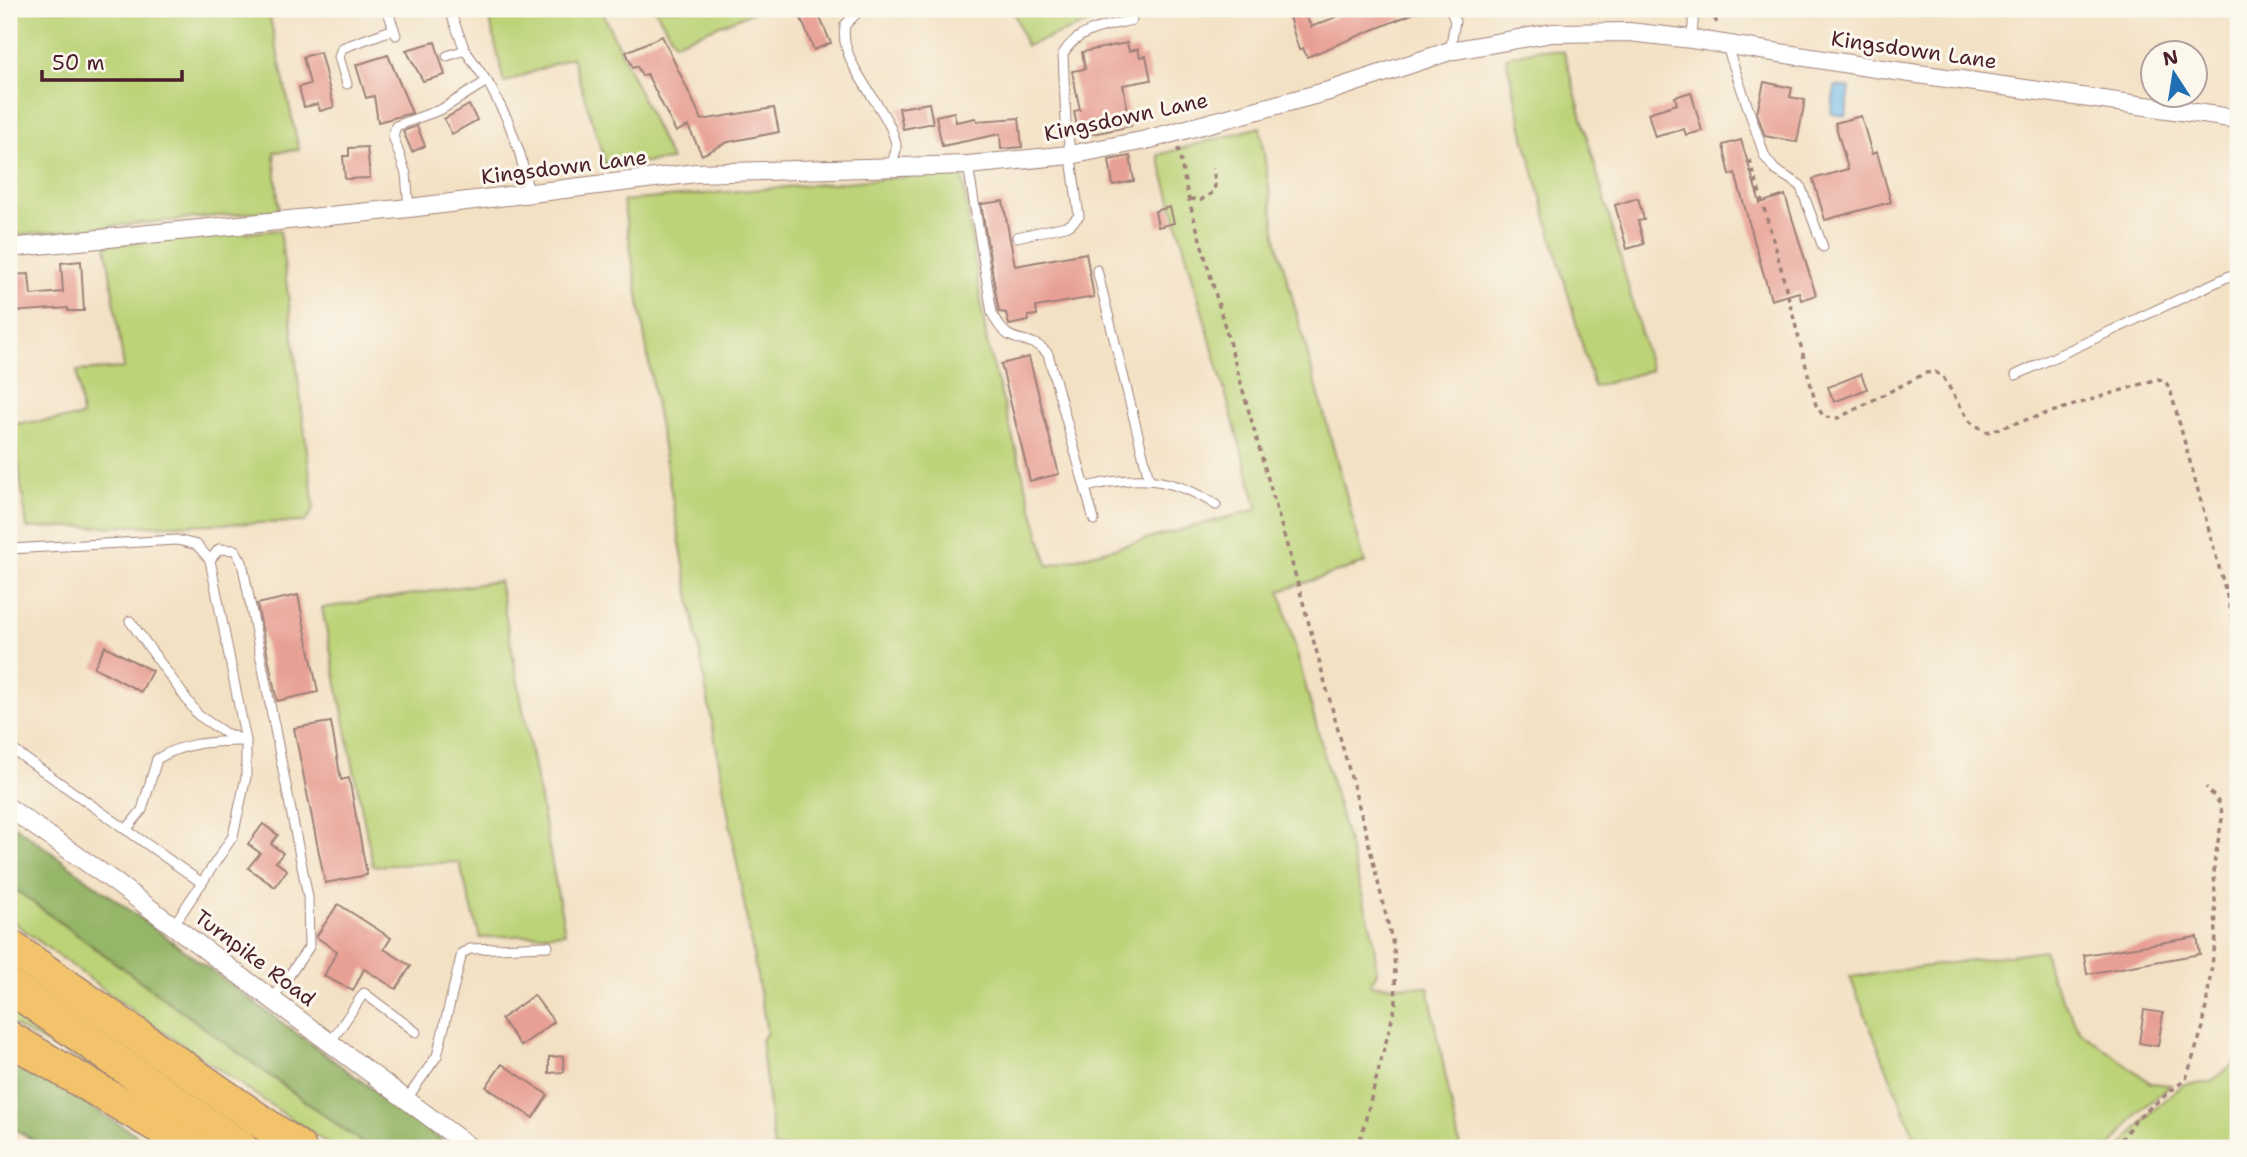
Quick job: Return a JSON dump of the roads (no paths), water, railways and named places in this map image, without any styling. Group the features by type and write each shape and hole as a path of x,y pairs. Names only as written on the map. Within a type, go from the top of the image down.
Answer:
{"highway":[{"path":"9,946 299,1148"},
{"path":"9,986 241,1148"},
{"path":"9,1038 195,1148"}],"street":[{"name":"Kingsdown Lane","path":"9,247 409,208 696,173 968,165 1070,155 1175,133 1329,91 1450,51 1552,33 1629,32 1692,38 2238,119"},
{"name":"Turnpike Road","path":"9,808 173,926 471,1148"}],"lane":[{"path":"347,84 339,57 342,48 395,32 387,9"},
{"path":"449,9 465,50 487,81 514,136 529,194"},
{"path":"861,9 845,25 844,38 856,68 895,142 891,166"},
{"path":"1450,9 1455,21 1450,51"},
{"path":"1692,38 1695,9"},
{"path":"1017,237 1070,225 1079,216 1070,155 1063,54 1069,44 1083,35 1132,20"},
{"path":"1726,44 1765,158 1775,170 1800,185 1823,247"},
{"path":"447,56 465,50"},
{"path":"409,208 406,174 393,136 396,126 449,106 487,81"},
{"path":"968,165 992,313 1000,329 1011,339 1035,344 1048,354 1094,520"},
{"path":"1097,270 1149,478"},
{"path":"2016,375 2238,272"},
{"path":"1086,487 1135,477 1149,478 1216,505"},
{"path":"9,549 177,540 197,545 210,560 246,741 246,777 233,836 173,926"},
{"path":"210,560 219,549 227,549 235,550 242,562 308,897 309,947 272,1000"},
{"path":"130,621 198,715 225,733 246,741"},
{"path":"127,830 142,810 157,759 177,747 201,742 246,741"},
{"path":"9,747 202,883"},
{"path":"406,1100 437,1056 462,953 470,949 548,946"},
{"path":"330,1043 364,993 416,1032"}],"water":[{"path":"1835,86 1850,88 1846,116 1831,114"}]}
